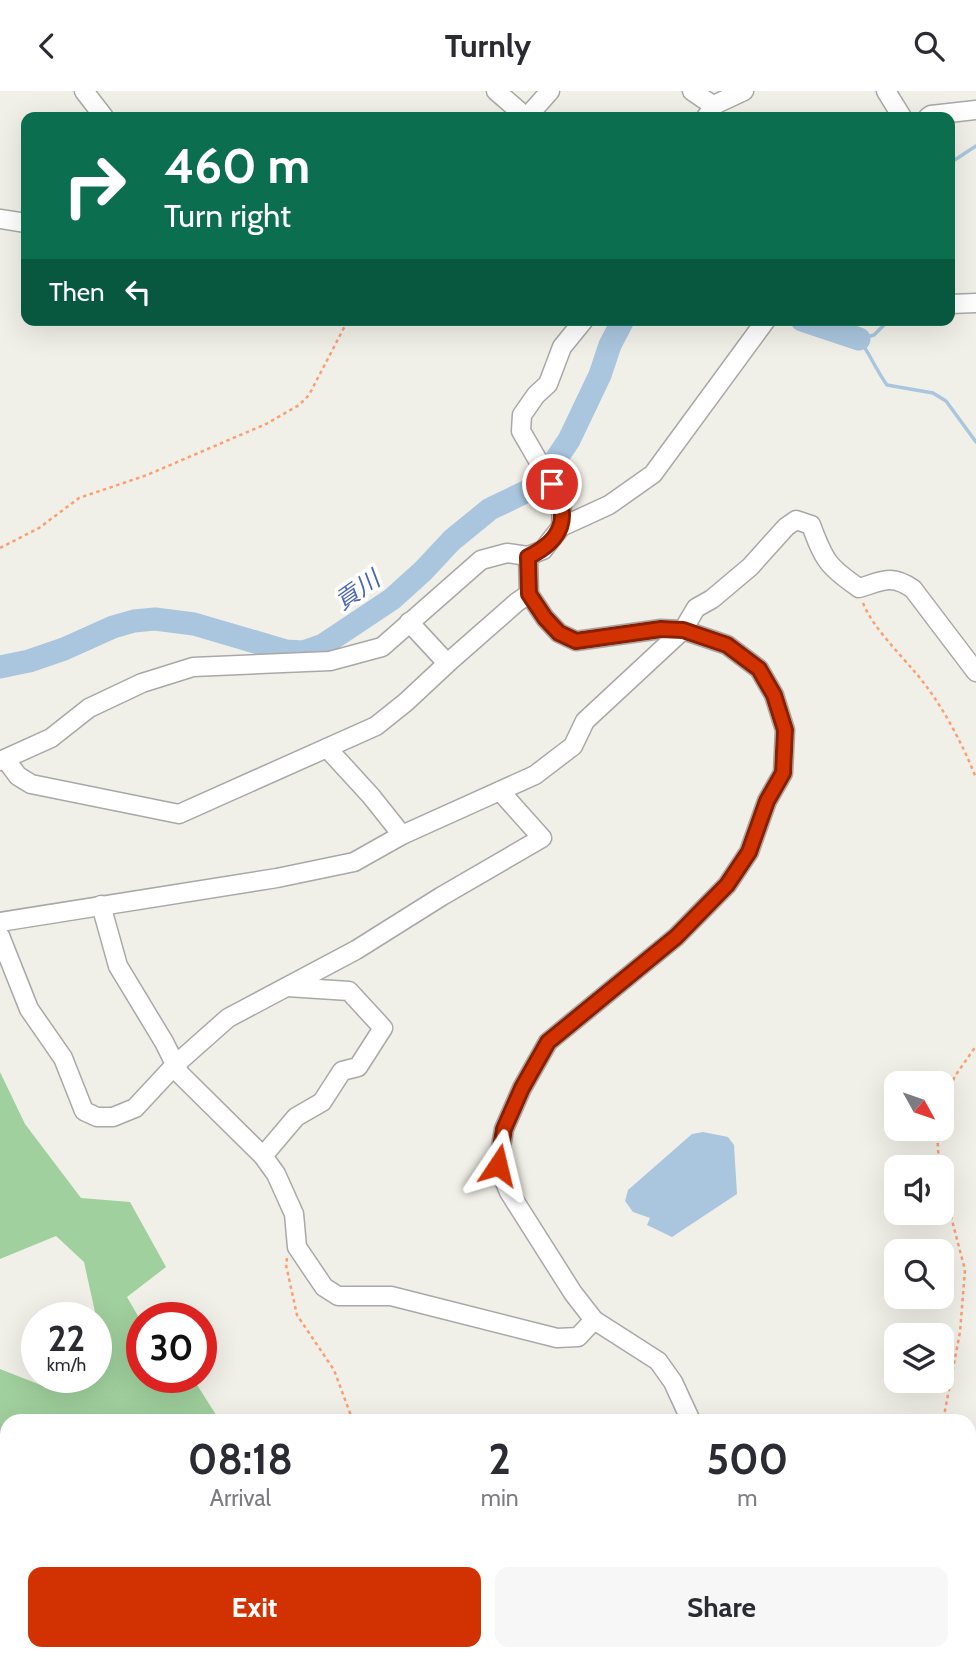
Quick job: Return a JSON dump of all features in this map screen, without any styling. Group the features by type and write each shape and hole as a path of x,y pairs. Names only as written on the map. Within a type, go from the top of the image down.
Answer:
{"street":[{"path":"84,91 100,112"},
{"path":"496,91 521,112"},
{"path":"531,112 550,91"},
{"path":"703,100 744,91"},
{"path":"886,91 899,112"},
{"path":"955,112 976,110"},
{"path":"0,219 21,222"},
{"path":"955,305 976,303"},
{"path":"562,527 562,502 521,431 522,415 536,395 548,384 562,347 579,326"},
{"path":"529,594 376,726 179,814 32,784 18,776 3,761 51,738 89,708 142,683 193,667 330,661 382,647 481,560 507,552 528,557 543,550 562,527 610,505 653,474 762,326"},
{"path":"0,922 276,878 354,862 402,835 535,775 573,746 585,721 683,630 696,608 712,599 750,567 786,527 796,520 811,524 823,558 859,588 889,579 901,580 907,585 936,616 976,672"},
{"path":"528,557 529,594 559,633 576,641 661,629 683,630 727,645 759,669 774,695 785,730 783,773 767,801 749,852 727,885 676,937 548,1042 522,1088 504,1129 498,1165 509,1192 573,1293 594,1320 657,1361 673,1382 688,1414"},
{"path":"409,622 447,663"},
{"path":"327,748 402,835"},
{"path":"0,936 29,1009 63,1058 84,1111 97,1117 113,1117 135,1108 175,1066 228,1018 356,950 542,838 499,791"},
{"path":"101,905 118,966 164,1042 175,1066 263,1157 276,1174 294,1214 298,1247 324,1287 335,1294 391,1296 557,1338 578,1337 594,1320"},
{"path":"263,1157 296,1117 322,1102 342,1071 358,1067 383,1028 349,991 287,987"}],"path":[{"path":"0,548 39,528 79,498 171,465 266,424 299,405 309,395 345,326"},
{"path":"859,588 873,621 936,703 968,757 976,778"},
{"path":"954,1078 976,1046"},
{"path":"944,1414 960,1332 965,1270 953,1225"},
{"path":"288,1252 286,1265 297,1315 334,1370 349,1414"}],"green space":[{"path":"0,1072 25,1124 81,1198 130,1202 166,1267 127,1297 130,1302 126,1302 126,1393 202,1393 216,1414 0,1414 0,1369 21,1377 21,1393 112,1393 112,1302 93,1302 84,1262 56,1236 0,1259"}],"water":[{"path":"703,1132 728,1137 734,1145 737,1194 672,1237 647,1225 650,1218 633,1212 625,1201 628,1190 692,1134"}],"waterway":[{"path":"955,160 976,146"},
{"name":"貢川","path":"0,667 64,649 113,627 155,619 194,624 286,651 303,652 323,645 392,599 452,540 490,509 538,486 569,440 620,326"},
{"name":"貢川","path":"820,326 859,339"},
{"name":"貢川","path":"883,326 874,335 859,339 887,385 933,393 946,401 976,442"}],"route":[{"path":"498,1165 504,1129 522,1088 548,1042 676,937 727,885 749,852 767,801 783,773 785,730 774,695 759,669 727,645 683,630 661,629 576,641 559,633 545,618 529,594 528,557 543,550 562,527 562,502 552,484"}]}
